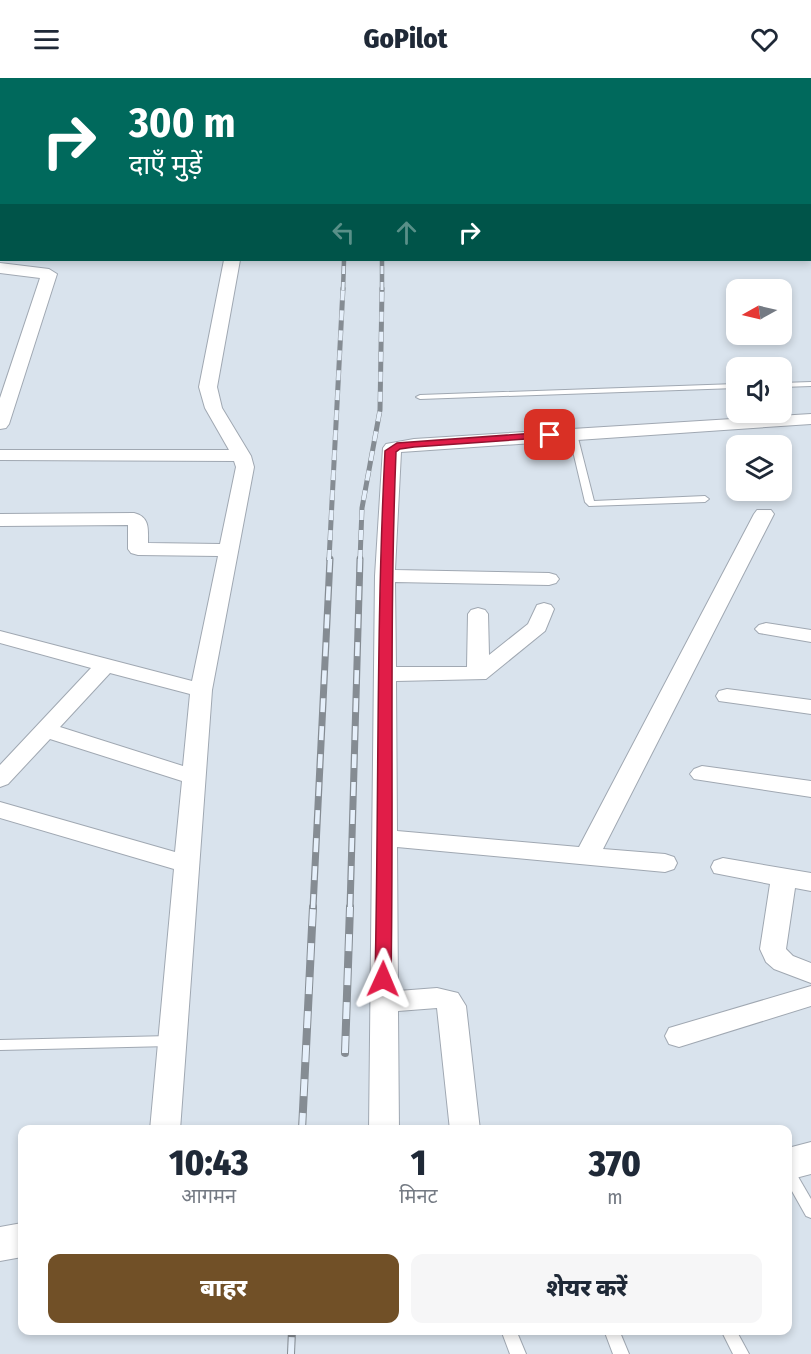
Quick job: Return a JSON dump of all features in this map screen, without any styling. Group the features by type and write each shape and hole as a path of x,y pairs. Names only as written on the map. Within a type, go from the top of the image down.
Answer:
{"street":[{"path":"166,1125 201,690 244,473 242,456 216,415 209,398 208,387 232,261"},
{"path":"0,268 52,267 0,424"},
{"path":"384,1125 385,576 392,448 414,444 811,418"},
{"path":"0,455 242,456"},
{"path":"587,856 764,513"},
{"path":"0,520 134,519 138,523 138,549 227,550"},
{"path":"385,576 549,579"},
{"path":"385,674 478,674 538,627 544,609"},
{"path":"478,614 478,674"},
{"path":"766,629 811,636"},
{"path":"1,639 201,690"},
{"path":"0,779 105,665"},
{"path":"727,696 811,707"},
{"path":"45,730 194,777"},
{"path":"702,774 811,789"},
{"path":"0,810 187,864"},
{"path":"386,838 665,863"},
{"path":"723,867 811,882"},
{"path":"784,878 773,949 776,958 781,962 811,973"},
{"path":"679,1036 811,996"},
{"path":"383,1002 437,999 448,1000 452,1006 464,1125"},
{"path":"792,1163 811,1158"},
{"path":"0,1244 18,1241"}],"lane":[{"path":"792,385 811,384"},
{"path":"420,397 726,386"},
{"path":"573,434 589,502 592,504 705,499"},
{"path":"0,1045 174,1041"},
{"path":"792,1179 811,1212"},
{"path":"510,1335 518,1354"},
{"path":"613,1335 621,1354"},
{"path":"732,1335 741,1354"}],"railway":[{"path":"343,290 344,261"},
{"path":"382,261 382,288"},
{"path":"329,560 343,288"},
{"path":"360,560 362,508 380,410 382,288"},
{"path":"313,908 330,559"},
{"path":"350,908 360,559"},
{"path":"302,1125 313,907"},
{"path":"345,1053 350,907"},
{"path":"291,1354 292,1335"}],"route":[{"path":"383,979 386,838 385,576 390,451 397,446 414,444 550,435"}]}
